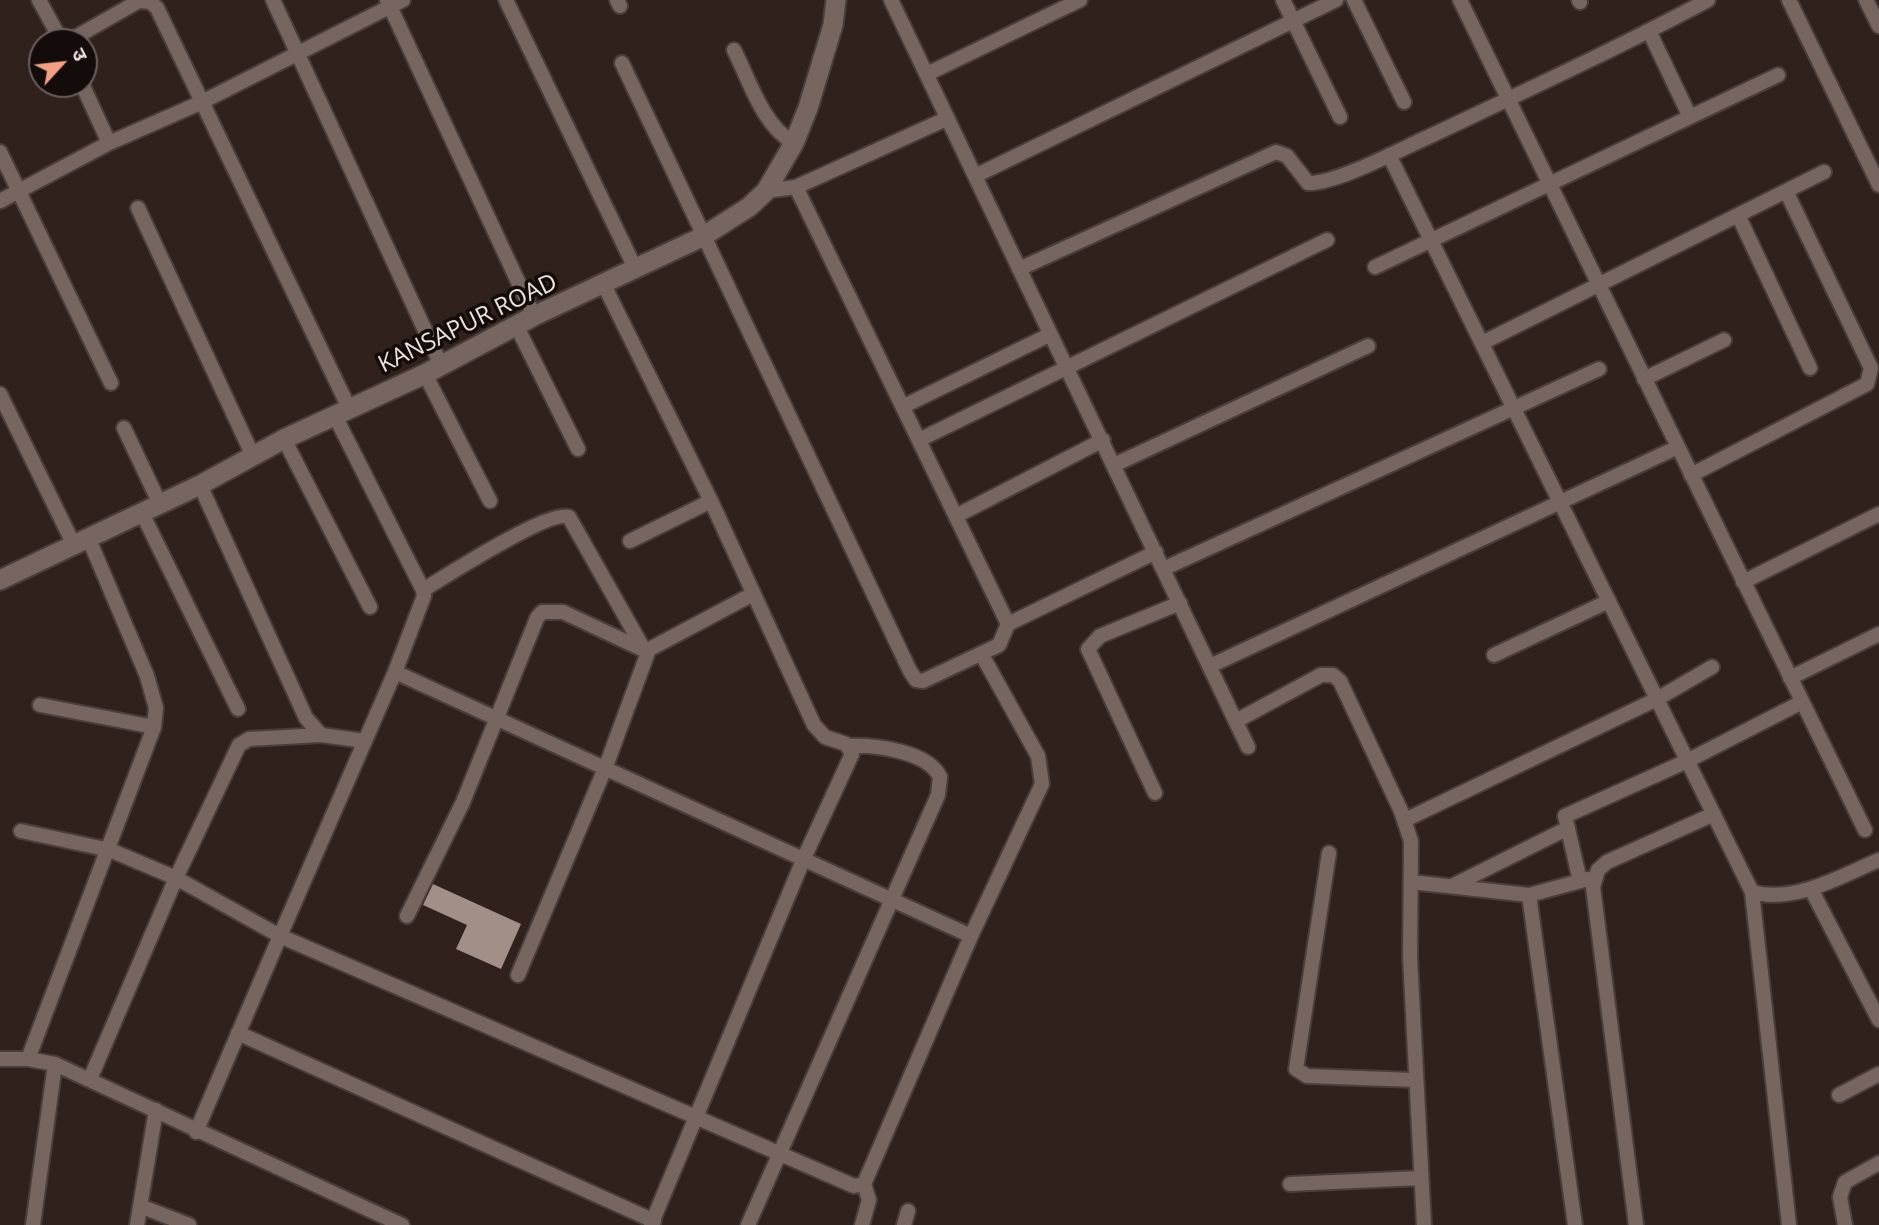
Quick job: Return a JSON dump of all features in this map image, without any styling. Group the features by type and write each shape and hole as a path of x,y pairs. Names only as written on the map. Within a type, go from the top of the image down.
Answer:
{"street":[{"path":"39,0 56,28"},
{"path":"273,0 490,500"},
{"path":"506,0 636,270"},
{"name":"KANSAPUR ROAD","path":"0,580 200,485 284,439 433,370 525,321 636,270 702,237 749,207 766,191 794,143 808,108 832,25 836,0"},
{"path":"891,0 1248,747"},
{"path":"927,74 1080,0"},
{"path":"1283,0 1340,117"},
{"path":"975,176 1336,0"},
{"path":"1354,0 1404,102"},
{"path":"1460,0 1864,830"},
{"path":"1789,0 1879,185"},
{"path":"1866,0 1879,26"},
{"path":"90,28 139,1 150,2 157,8 423,590 423,603 395,671 196,1132"},
{"path":"1019,269 1270,154 1281,152 1287,156 1300,177 1310,184 1390,155 1649,31 1704,1"},
{"path":"0,201 109,143 201,103 299,55 394,2 578,449"},
{"path":"1649,31 1690,117"},
{"path":"734,50 771,123 780,135 794,143"},
{"path":"622,63 702,237 913,676 923,681 982,655 999,645 1008,624 1156,552"},
{"path":"1375,267 1778,75"},
{"path":"88,98 109,143"},
{"path":"766,191 796,187 946,119"},
{"path":"0,152 111,383"},
{"path":"1390,155 1752,892 1789,1225"},
{"path":"1482,343 1824,172"},
{"path":"796,187 1008,624"},
{"path":"1691,475 1867,384 1871,376 1871,368 1786,191"},
{"path":"138,208 253,456"},
{"path":"1738,215 1810,368"},
{"path":"920,439 1327,240"},
{"path":"604,285 711,501 818,732 849,746 875,746 910,755 933,766 940,777 938,795 890,898 748,1225"},
{"path":"904,406 1049,335"},
{"path":"1644,379 1724,340"},
{"path":"1114,465 1368,346"},
{"path":"1163,569 1599,369"},
{"path":"0,394 81,540 154,694 154,727 110,850 29,1059"},
{"path":"124,428 160,504"},
{"path":"284,439 370,607"},
{"path":"956,516 1102,440"},
{"path":"1210,666 1678,447"},
{"path":"200,485 295,698 313,729 321,735"},
{"path":"630,541 711,501"},
{"path":"142,513 238,709"},
{"path":"1744,582 1879,514"},
{"path":"423,590 524,532 553,517 564,515 569,517 646,651 645,664 606,766 518,975"},
{"path":"646,651 753,594"},
{"path":"1494,655 1609,601"},
{"path":"1155,793 1088,649 1100,636 1180,603"},
{"path":"407,916 463,803 542,612 563,612 646,651"},
{"path":"1790,678 1879,634"},
{"path":"862,1225 869,1200 864,1184 1043,777 1033,747 982,655"},
{"path":"1405,820 1657,699 1712,667"},
{"path":"395,671 971,936"},
{"path":"1236,721 1321,675 1333,675 1340,681 1405,820 1411,841 1408,904 1414,1080 1424,1225"},
{"path":"1580,881 1565,816 1688,761 1802,702"},
{"path":"40,705 154,727"},
{"path":"90,1079 176,878 243,741 321,735 365,741"},
{"path":"238,1033 652,1223 699,1116 804,858 852,758 849,746"},
{"path":"1636,1225 1593,887 1596,877 1607,862 1624,852 1714,814"},
{"path":"1451,886 1568,828"},
{"path":"21,831 110,850 176,878 280,936 699,1116 854,1186 864,1184"},
{"path":"1329,853 1296,1069 1307,1076 1414,1080"},
{"path":"1752,892 1770,895 1811,889 1879,860"},
{"path":"1411,882 1529,895 1596,877"},
{"path":"1811,889 1879,1020"},
{"path":"1529,895 1575,1225"},
{"path":"0,1059 29,1059 55,1064 156,1110 196,1132 402,1225"},
{"path":"33,1225 55,1064"},
{"path":"1839,1095 1879,1073"},
{"path":"137,1225 156,1110"},
{"path":"1845,1225 1840,1197 1845,1182 1879,1163"},
{"path":"1290,1184 1420,1178"},
{"path":"140,1206 189,1225"}],"building":[{"path":"433,884 521,924 501,969 456,949 467,925 423,905"}]}
